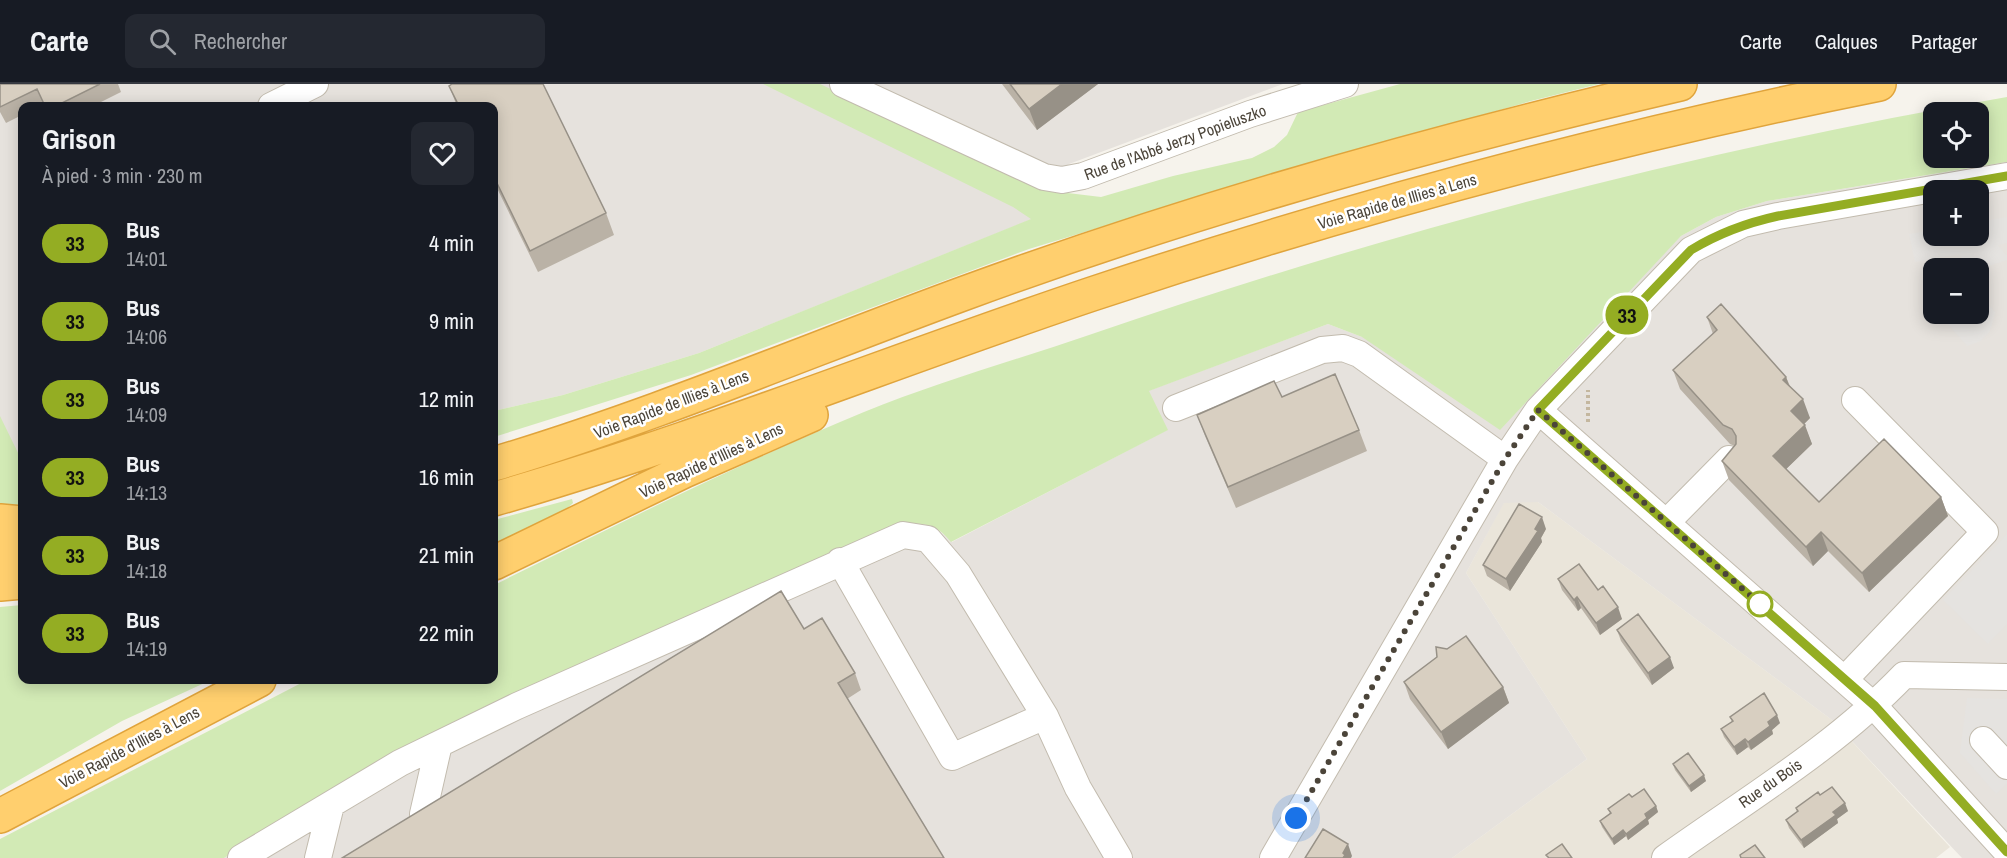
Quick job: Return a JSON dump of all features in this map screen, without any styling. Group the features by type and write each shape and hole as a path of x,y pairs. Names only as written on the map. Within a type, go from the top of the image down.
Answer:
{"highway":[{"name":"Voie Rapide de Illies à Lens","path":"498,463 597,432 1044,266 1260,197 1569,110 1680,84"},
{"name":"Voie Rapide de Illies à Lens","path":"498,499 581,474 1134,280 1348,214 1636,138 1880,84"},
{"name":"Voie Rapide d’Illies à Lens","path":"498,561 752,440 877,388 925,352"},
{"path":"0,520 18,522"},
{"path":"0,551 18,549"},
{"path":"0,584 18,582"},
{"name":"Voie Rapide d’Illies à Lens","path":"0,816 251,684"}],"street":[{"path":"279,102 315,84"},
{"name":"Rue de l'Abbé Jerzy Popieluszko","path":"843,84 1044,177 1062,180 1083,176 1250,114 1345,84"},
{"path":"1273,858 1505,459 1538,410 1691,250 1716,235 1743,224 2007,176"},
{"path":"1176,408 1322,350 1343,348 1359,354 1505,459"},
{"path":"1845,679 1985,532 1855,400"},
{"path":"1538,410 1875,706 2007,852"},
{"path":"1666,523 1729,459"},
{"path":"241,858 400,763 528,701 903,535 928,539 958,574 1045,716 1078,788 1119,858"},
{"path":"840,561 952,757 1045,716"},
{"name":"Rue du Bois","path":"1665,858 1837,736 1875,706 1904,675 2007,677"},
{"path":"1983,740 2007,766"},
{"path":"423,813 440,744"},
{"path":"318,858 331,805"}],"path":[{"path":"1588,386 1588,422 1602,449 1602,468"}],"shaded area":[{"path":"0,84 1283,84 1069,164 1032,219 699,353 563,395 498,410 498,102 18,102 18,471 0,468"},
{"path":"2007,162 2007,858 1962,858 1832,720 1538,502 1504,503 1466,573 1587,759 1452,858 224,858 437,732 901,524 920,522 934,526 952,542 1167,430 1148,391 1328,324 1362,337 1647,269 1681,236 1716,217 1767,201 1970,168 1989,168 1989,165"},
{"path":"2007,217 2007,243 1998,245 2007,256 2007,260 1989,266 1989,258 1962,258 1959,254 1923,258 1923,261 1915,262 1909,234 1923,232 1923,246 1989,246 1989,220"},
{"path":"1989,306 1995,312 1990,331 1981,341 1967,346 1948,324 1989,324"},
{"path":"1504,502 1538,502 1832,720 1950,847 1936,858 1452,858 1587,759 1466,573"},
{"path":"2007,534 2007,624 1988,644 1943,600"},
{"path":"1967,698 2007,699 2007,784 1996,794 1960,753"}],"green space":[{"path":"763,84 820,84 1026,181 1051,191 1101,197 1173,176 1252,158 1274,147 1287,135 1298,112 1400,84 1599,84 1531,101 1216,192 1029,249 691,375 498,436 498,410 563,395 699,353 1031,219 1013,207"},
{"path":"2007,97 2007,162 1989,165 1989,102 1979,102"},
{"path":"1923,112 1923,168 1970,168 1767,201 1716,217 1681,236 1500,430 1362,337 1328,324 1149,391 1168,430 951,542 935,528 916,523 901,524 437,732 224,858 0,858 0,839 299,684 498,684 498,583 724,474 864,412 949,381 1318,261 1545,197 1774,142"},
{"path":"0,416 18,453 18,506 0,504"},
{"path":"572,499 573,503 560,515 498,544 498,519"},
{"path":"18,605 18,684 202,684 122,721 0,791 0,607"}],"building":[{"path":"0,84 100,84 64,102 43,102 37,89 0,107"},
{"path":"452,84 543,84 606,213 530,251 498,185 498,102 457,102 449,86"},
{"path":"1010,84 1062,84 1029,109"},
{"path":"1721,304 1786,377 1783,380 1803,399 1791,411 1805,425 1773,456 1819,502 1884,439 1941,497 1862,573 1821,532 1806,547 1722,461 1736,444 1736,436 1732,429 1723,425 1673,370 1717,330 1707,317"},
{"path":"1335,374 1359,430 1228,487 1197,415 1274,381 1282,397"},
{"path":"1519,504 1542,517 1535,529 1538,531 1506,579 1483,565"},
{"path":"1579,564 1598,590 1603,586 1618,607 1596,623 1577,597 1574,600 1558,579"},
{"path":"781,591 804,629 822,618 855,673 838,683 944,858 342,858"},
{"path":"1638,614 1670,657 1648,673 1617,630"},
{"path":"1466,636 1503,687 1441,732 1404,682 1437,657 1436,647 1447,649"},
{"path":"1764,693 1777,715 1768,722 1770,726 1748,742 1745,739 1734,747 1721,729 1733,721 1730,717"},
{"path":"1688,753 1704,775 1689,786 1673,764"},
{"path":"1832,787 1845,803 1833,812 1836,815 1801,840 1786,820 1798,811 1796,808 1818,792 1820,795"},
{"path":"1644,789 1656,806 1645,814 1647,818 1626,834 1623,830 1612,839 1600,821 1611,813 1608,809 1629,794 1632,797"},
{"path":"1323,829 1348,844 1343,858 1305,858"},
{"path":"1562,844 1572,858 1549,858 1546,855"},
{"path":"1755,845 1765,858 1741,858 1740,855"}],"bus line":[{"name":"33","path":"2007,176 1778,216 1743,224 1716,235 1691,250 1658,282 1538,410 1875,706 2007,852"}],"route":[{"path":"1296,818 1505,459 1538,410 1760,604"}]}
